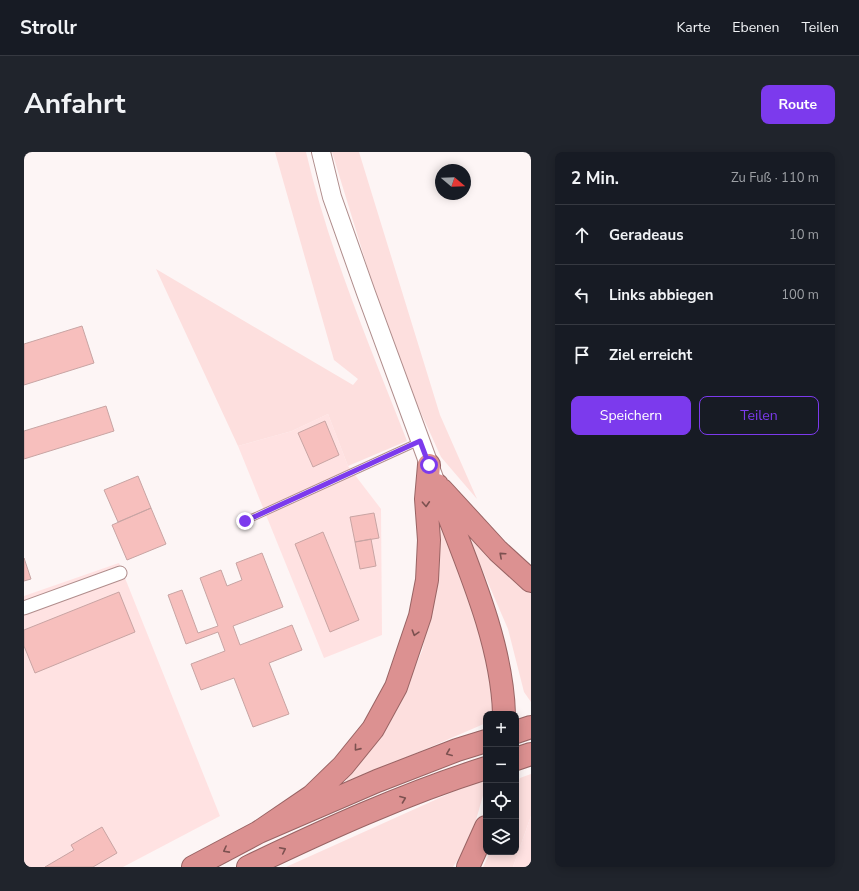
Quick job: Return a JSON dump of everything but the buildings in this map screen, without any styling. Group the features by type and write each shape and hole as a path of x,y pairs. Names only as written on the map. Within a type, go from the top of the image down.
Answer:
{"highway":[{"path":"433,475 498,551 531,580"},
{"path":"433,475 482,608 494,645 503,688 504,711"},
{"path":"259,832 312,796 343,766 373,729 396,687 420,616 427,580 429,540 426,499 433,475"},
{"path":"519,731 531,727"},
{"path":"193,867 259,832 377,782 457,750 483,742"},
{"path":"519,758 531,754"},
{"path":"248,867 330,828 483,769"},
{"path":"468,867 483,834"}],"main road":[{"path":"321,152 335,205 433,475"}],"street":[{"path":"24,608 120,573"}],"lane":[{"path":"245,521 420,441"}],"shaded area":[{"path":"275,152 306,152 315,189 338,262 407,441 348,466 328,414 292,431 238,446 156,269 353,385 358,379 334,360"},
{"path":"332,152 359,152 440,415 477,499 441,457 393,351"},
{"path":"328,414 348,466 381,509 382,635 324,658 238,446 292,431"},
{"path":"444,526 478,624 491,673 492,711 483,711 483,724 347,783 345,771 404,693 422,651 434,597 439,529"},
{"path":"466,532 531,586 531,702 524,692 508,629"},
{"path":"119,563 220,816 123,867 24,867 24,596"},
{"path":"531,774 531,816 519,850 519,781 520,778"},
{"path":"483,778 483,796 470,841 453,867 286,867"},
{"path":"531,816 531,867 513,867 517,855 519,855 519,850"},
{"path":"489,855 517,855 513,867 483,867"}],"route":[{"path":"245,521 420,441 429,465"}]}
